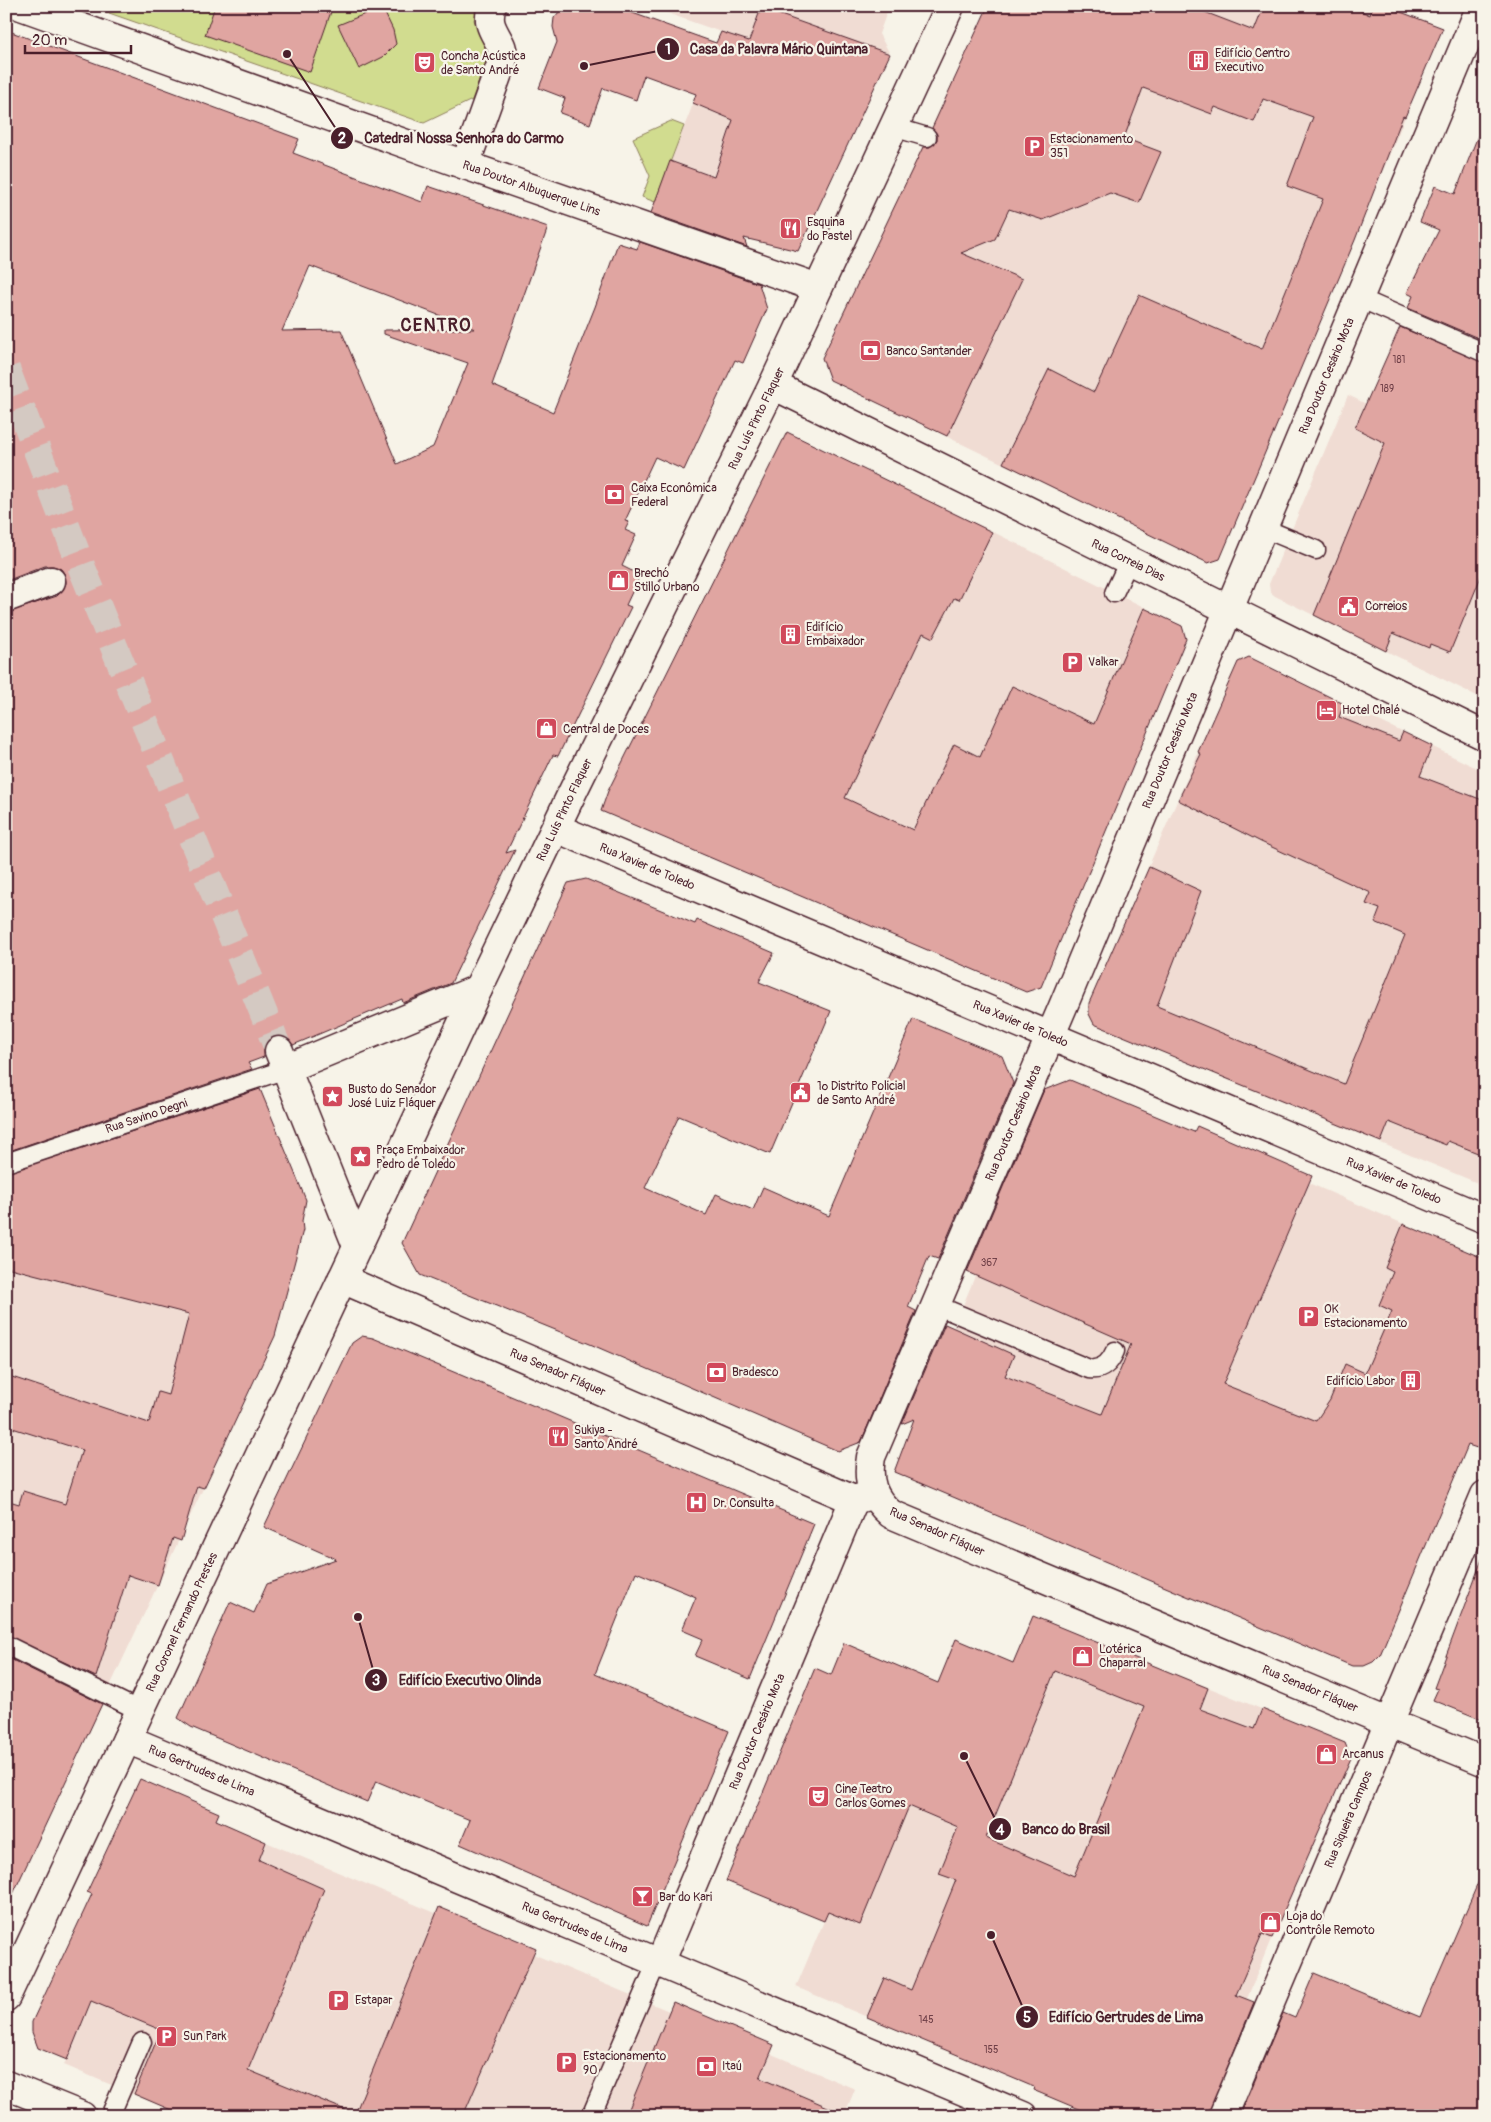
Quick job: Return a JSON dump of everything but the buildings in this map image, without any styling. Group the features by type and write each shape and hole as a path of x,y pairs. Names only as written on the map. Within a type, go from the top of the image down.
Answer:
{"street":[{"name":"Rua Doutor Albuquerque Lins","path":"21,6 55,12 431,153 818,288"},
{"path":"465,165 504,54 489,19 492,6"},
{"name":"Rua Luís Pinto Flaquer","path":"478,989 773,386 950,6"},
{"name":"Rua Doutor Cesário Mota","path":"658,1962 864,1497 869,1483 871,1457 1229,610 1481,6"},
{"name":"Rua Correia Dias","path":"773,386 1485,736"},
{"path":"6,598 51,581"},
{"name":"Rua Xavier de Toledo","path":"556,828 1485,1219"},
{"path":"357,1246 282,1060 478,989"},
{"path":"357,1246 478,989"},
{"name":"Rua Coronel Fernando Prestes","path":"6,1997 357,1246"},
{"name":"Rua Senador Fláquer","path":"342,1279 864,1497 880,1505 891,1514 1485,1762"},
{"name":"Rua Siqueira Campos","path":"1223,2116 1485,1495"},
{"name":"Rua Gertrudes de Lima","path":"127,1738 1023,2116"},
{"path":"6,2085 82,2116"}],"lane":[{"path":"893,127 927,137"},
{"path":"1359,298 1485,354"},
{"path":"1263,528 1316,550"},
{"path":"1114,593 1129,561"},
{"name":"Rua Savino Degni","path":"6,1163 282,1060"},
{"path":"936,1305 1089,1369 1105,1366 1115,1352"},
{"path":"6,1646 140,1711"},
{"path":"591,2116 658,1962"},
{"path":"110,2116 142,2042"}],"shaded area":[{"path":"647,6 894,6 888,9 879,34 890,54 796,250 699,219 655,202 721,32"},
{"path":"989,6 1385,6 1434,24 1440,34 1286,402 1208,563 830,380 822,358"},
{"path":"1348,395 1485,463 1485,700 1270,592 1269,584"},
{"path":"792,436 953,512 1182,626 1186,639 1026,992 613,816 605,798"},
{"path":"1319,692 1485,772 1485,1186 1216,1075 1089,1014 1090,1000 1217,710"},
{"path":"1070,1080 1485,1259 1485,1430 1477,1448 1468,1445 1380,1655 1373,1662 1364,1666 1352,1666 904,1476 933,1378 1053,1087"},
{"path":"258,1086 299,1185 302,1221 294,1263 275,1336 6,1907 6,1175 94,1146 92,1140"},
{"path":"1033,1616 1345,1743 1351,1758 1269,1944 1200,2116 1095,2116 1033,2090 1033,2087 796,1987 824,1921 726,1881 815,1668 925,1714 956,1639 1013,1663"},
{"path":"137,1785 266,1842 855,2089 844,2116 185,2116 64,2065 66,2060 38,2048 31,2032 32,2022 92,1894 87,1892"}],"green space":[{"path":"89,6 479,6 474,20 489,53 472,100 424,123"},
{"path":"671,121 684,126 655,202 642,197 650,176 633,138"}],"tunnel":[{"path":"6,369 82,568 279,1051"}],"place":[{"name":"Catedral Nossa Senhora do Carmo","path":"287,54"},
{"name":"Edifício Centro Executivo","path":"1199,60"},
{"name":"Concha Acústica de Santo André","path":"425,63"},
{"name":"Casa da Palavra Mário Quintana","path":"584,66"},
{"name":"Estacionamento 351","path":"1034,146"},
{"name":"Esquina do Pastel","path":"791,229"},
{"name":"Banco Santander","path":"870,351"},
{"name":"Caixa Econômica Federal","path":"615,495"},
{"name":"Brechó Stillo Urbano","path":"618,580"},
{"name":"Correios","path":"1349,606"},
{"name":"Edifício Embaixador","path":"790,634"},
{"name":"Valkar","path":"1072,662"},
{"name":"Hotel Chalé","path":"1326,710"},
{"name":"Central de Doces","path":"547,729"},
{"name":"1º Distrito Policial de Santo André","path":"801,1093"},
{"name":"Busto do Senador José Luiz Fláquer","path":"332,1096"},
{"name":"Praça Embaixador Pedro de Toledo","path":"360,1157"},
{"name":"OK Estacionamento","path":"1308,1316"},
{"name":"Bradesco","path":"716,1372"},
{"name":"Edifício Labor","path":"1411,1381"},
{"name":"Sukiya - Santo André","path":"558,1437"},
{"name":"Dr. Consulta","path":"697,1503"},
{"name":"Edifício Executivo Olinda","path":"358,1617"},
{"name":"Lotérica Chaparral","path":"1083,1656"},
{"name":"Arcanus","path":"1326,1754"},
{"name":"Banco do Brasil","path":"964,1756"},
{"name":"Cine Teatro Carlos Gomes","path":"819,1796"},
{"name":"Bar do Kari","path":"643,1897"},
{"name":"Loja do Contrôle Remoto","path":"1270,1923"},
{"name":"Edifício Gertrudes de Lima","path":"991,1935"},
{"name":"Estapar","path":"339,2000"},
{"name":"Sun Park","path":"167,2036"},
{"name":"Estacionamento 90","path":"567,2063"},
{"name":"Itaú","path":"706,2066"}],"district":[{"name":"CENTRO","path":"436,325"}]}
